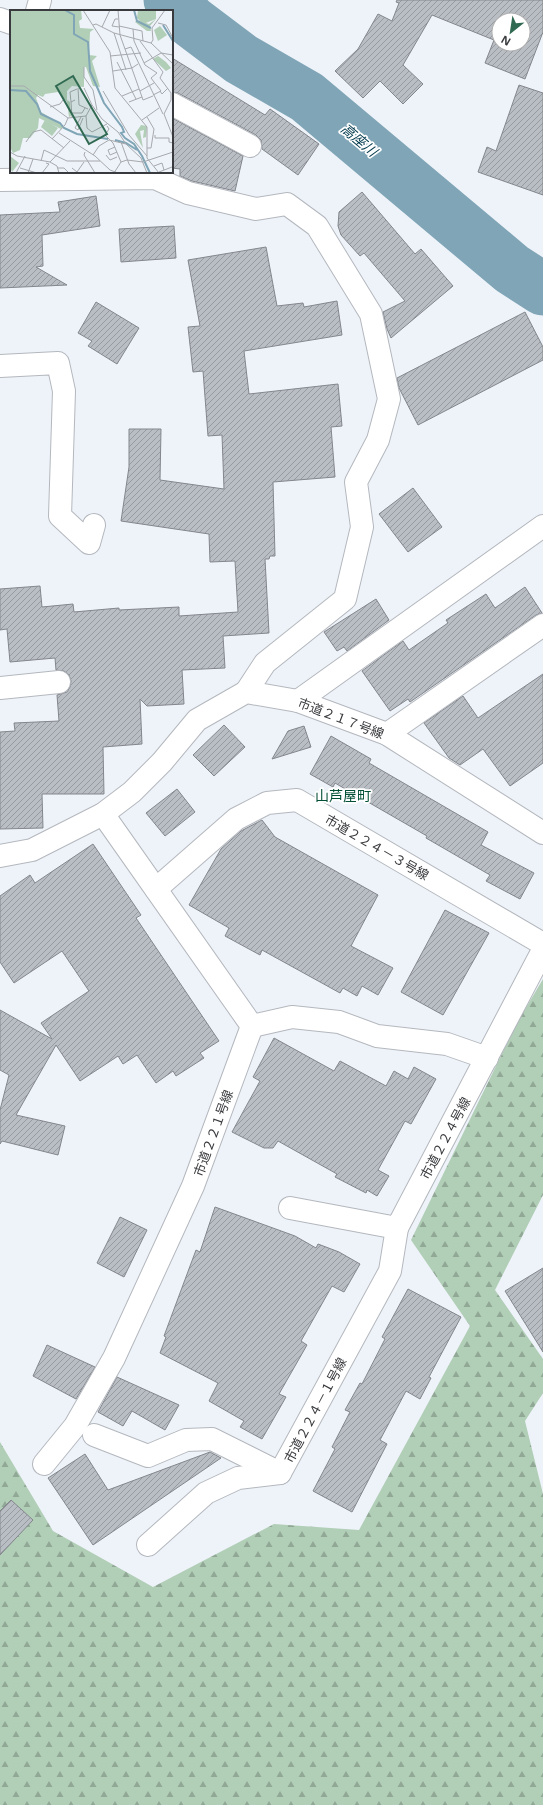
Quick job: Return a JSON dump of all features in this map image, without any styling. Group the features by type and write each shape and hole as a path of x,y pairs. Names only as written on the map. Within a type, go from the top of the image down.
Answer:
{"street":[{"path":"37,10 40,0"},
{"path":"0,19 10,23"},
{"path":"174,105 250,146"},
{"path":"0,180 31,175 72,180 155,178 188,193 256,209 287,204 317,226 371,314 389,399 378,440 356,482 362,526 346,599 264,663 246,692 196,720 162,762 132,792 103,814 32,850 0,856"},
{"path":"0,366 58,363 64,391 60,516 89,542 94,526"},
{"path":"298,701 543,526"},
{"path":"387,734 543,625"},
{"path":"0,688 59,682"},
{"name":"市道２１７号線","path":"246,692 298,701 387,734 543,833"},
{"name":"市道２２４－３号線","path":"156,889 236,819 267,803 297,800 543,944"},
{"path":"103,814 252,1026 292,1016 339,1022 377,1036 447,1044 487,1058"},
{"name":"市道２２４号線","path":"397,1228 543,950"},
{"name":"市道２２１号線","path":"44,1464 75,1426 114,1358 193,1186 252,1026"},
{"path":"290,1208 397,1228"},
{"name":"市道２２４－１号線","path":"94,1435 148,1456 186,1440 212,1439 276,1480 390,1271 397,1228"},
{"path":"148,1545 206,1493 238,1478 276,1480"}],"green space":[{"path":"543,979 543,1195 495,1290 543,1359 543,1393 525,1421 543,1494 543,1805 0,1805 0,1442 53,1531 153,1587 274,1524 359,1530 470,1326 411,1240 518,1021"}],"building":[{"path":"397,0 543,0 543,32 525,79 485,63 491,48 491,52 531,52 531,12 491,12 491,39 432,15 403,65 423,84 403,104 380,81 363,98 335,71 358,49 378,14 392,21 399,3 396,2"},
{"path":"173,59 265,115 270,109 319,144 298,175 262,149 261,140 256,135 178,93 173,92"},
{"path":"519,85 543,93 543,195 478,172 487,147 496,151"},
{"path":"173,119 243,156 235,191 192,181 180,176 180,169 173,168"},
{"path":"362,192 415,254 421,249 453,286 391,338 383,312 405,301 364,253 360,256 341,235 338,226 339,212"},
{"path":"96,196 100,226 42,235 43,266 36,267 67,285 0,288 0,215 60,212 58,202"},
{"path":"174,226 176,258 121,262 119,229"},
{"path":"266,247 277,306 303,303 304,307 337,301 342,335 244,351 249,394 338,384 342,426 331,427 335,477 273,482 275,556 270,556 269,559 265,559 269,633 223,636 225,668 182,670 184,704 147,706 140,699 142,744 103,747 104,794 42,794 43,828 0,829 0,732 15,731 14,723 59,721 57,695 67,692 71,681 69,675 64,671 56,670 55,658 10,662 7,629 0,630 0,589 40,586 42,607 73,604 74,612 119,608 119,610 179,607 179,616 238,612 235,561 210,562 209,534 121,521 129,467 129,429 161,429 160,480 224,489 222,435 208,436 203,371 193,372 188,327 200,326 188,260"},
{"path":"96,302 139,328 117,364 88,346 92,341 78,333"},
{"path":"525,312 543,347 543,360 418,425 399,388 397,378"},
{"path":"413,488 442,527 408,552 379,514"},
{"path":"525,587 542,613 536,615 410,702 408,699 390,711 362,671 403,641 409,650 448,623 446,620 486,594 495,608"},
{"path":"376,599 389,620 347,651 344,647 337,651 324,632"},
{"path":"543,674 543,763 510,786 483,749 460,765 449,758 424,723 463,696 478,718"},
{"path":"224,725 245,747 214,776 193,755"},
{"path":"304,726 311,747 272,759 288,731"},
{"path":"331,736 371,759 369,763 488,832 481,845 534,873 520,899 486,881 490,875 426,838 427,836 335,783 333,787 310,774"},
{"path":"177,789 195,812 165,836 146,813"},
{"path":"262,820 275,837 378,895 351,946 393,968 378,995 362,986 357,996 343,988 340,993 262,950 260,955 225,936 229,928 189,905 221,849 241,831"},
{"path":"93,844 141,915 136,918 219,1041 200,1053 204,1058 176,1076 173,1071 156,1083 137,1055 123,1064 118,1056 80,1081 56,1045 16,1115 65,1126 58,1155 2,1141 0,1144 0,1110 9,1075 0,1070 0,1010 52,1039 41,1023 89,991 62,951 14,983 0,962 0,896 30,875 35,883"},
{"path":"445,910 489,933 443,1015 401,992"},
{"path":"274,1038 334,1071 340,1061 386,1086 394,1071 408,1079 414,1067 436,1079 411,1124 405,1121 378,1170 389,1176 377,1196 367,1190 366,1193 335,1177 337,1174 278,1141 273,1148 264,1148 232,1132 260,1081 253,1077"},
{"path":"215,1207 295,1236 316,1248 318,1244 339,1252 360,1264 344,1292 332,1286 301,1341 307,1345 279,1394 286,1397 262,1439 240,1427 244,1421 209,1401 218,1383 160,1353 166,1337 164,1336 196,1250 200,1252"},
{"path":"120,1217 147,1230 124,1277 97,1263"},
{"path":"543,1268 543,1352 505,1291"},
{"path":"408,1289 461,1317 429,1377 431,1378 420,1399 406,1391 380,1440 387,1444 352,1512 313,1491 335,1449 332,1447 350,1412 345,1410 360,1383 362,1384 385,1339 382,1337"},
{"path":"47,1345 95,1367 76,1399 33,1376"},
{"path":"117,1377 179,1405 165,1430 132,1411 123,1426 98,1412"},
{"path":"210,1452 221,1458 93,1545 48,1478 85,1454 108,1490"},
{"path":"11,1500 33,1520 0,1555 0,1511"}],"waterway":[{"name":"高座川","path":"170,0 192,22 241,59 307,97 512,269 543,289"}],"district":[{"name":"山芦屋町","path":"343,796"}]}
